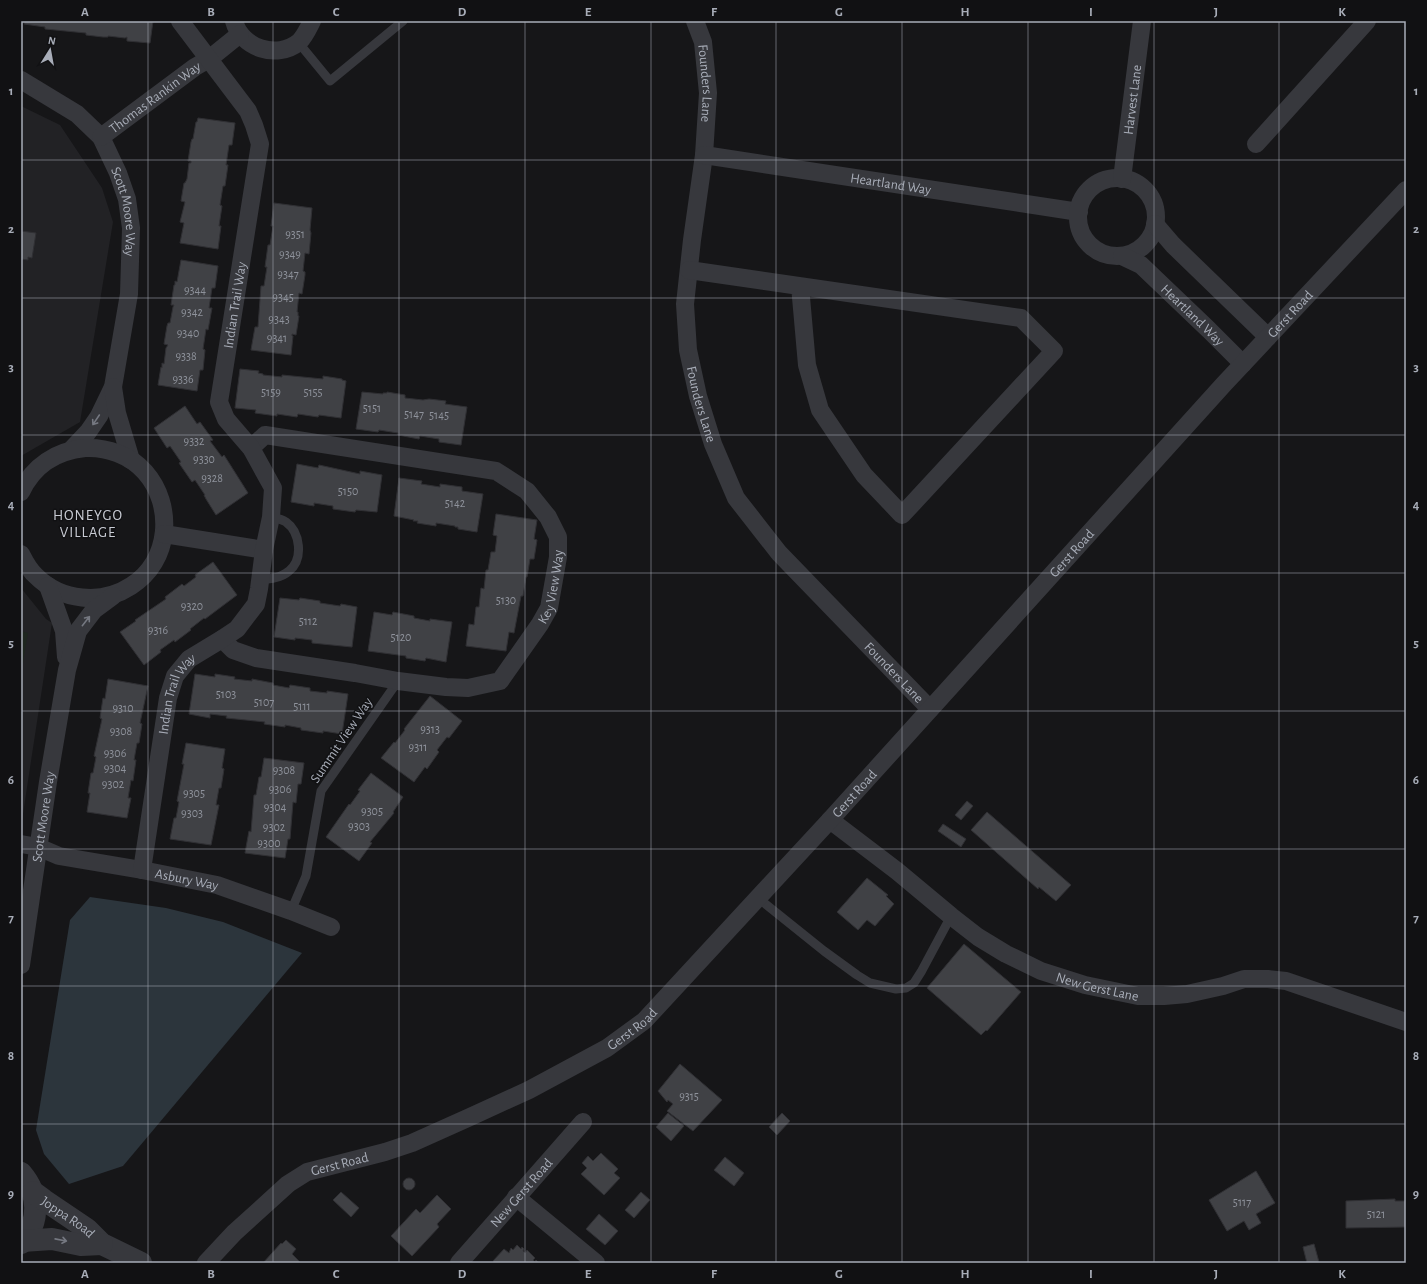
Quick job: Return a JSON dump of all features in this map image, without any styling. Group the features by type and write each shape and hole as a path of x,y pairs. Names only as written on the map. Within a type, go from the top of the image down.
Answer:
{"street":[{"name":"Indian Trail Way","path":"142,870 168,698 175,676 189,659 222,639 236,628 256,604 264,550 271,517 273,488 250,448 226,419 219,402 260,144 248,111 180,21"},
{"path":"237,28 250,44 261,49 274,51 287,48 298,42 307,32 312,21"},
{"name":"Founders Lane","path":"695,21 703,42 708,93 704,154 685,304 688,350 696,388 713,444 736,498 779,553 930,709"},
{"name":"Harvest Lane","path":"1122,179 1142,21"},
{"path":"1256,144 1367,21"},
{"name":"Thomas Rankin Way","path":"102,137 195,68 210,59 237,28"},
{"name":"Scott Moore Way","path":"21,80 77,114 102,137 118,173 127,199 131,228 129,294 114,387 117,413 131,460"},
{"name":"Heartland Way","path":"704,154 1079,212"},
{"name":"Heartland Way","path":"1122,179 1109,179 1096,184 1086,193 1080,204 1078,218 1080,231 1087,242 1098,251 1109,255 1122,256 1141,264 1243,364"},
{"path":"1122,179 1134,182 1144,190 1151,200 1155,211 1155,224 1151,236 1144,245 1133,252 1122,256"},
{"name":"Gerst Road","path":"206,1263 234,1233 288,1184 306,1172 385,1152 412,1143 529,1090 607,1048 644,1021 830,820 1243,364 1406,190"},
{"path":"1155,224 1172,245 1268,337"},
{"path":"689,270 800,286 1022,318 1054,350 902,515 864,475 820,410 807,365 800,286"},
{"name":"Scott Moore Way","path":"72,449 88,432 100,416 114,387"},
{"name":"Key View Way","path":"222,639 233,650 256,658 398,681 468,688 500,681 540,624 549,608 558,557 558,538 548,517 527,491 496,471 265,435 250,448"},
{"path":"21,554 26,565 36,576 48,586 63,594 81,598 98,598 116,594 131,586 144,576 153,563 160,549 164,534 165,520 163,505 151,479 131,460 113,451 92,448 72,449 59,454 35,470 22,486"},
{"path":"164,534 264,550"},
{"name":"Scott Moore Way","path":"48,586 64,631 67,670"},
{"name":"Scott Moore Way","path":"21,964 29,845 67,670 78,630 94,610 116,594"},
{"name":"New Gerst Lane","path":"830,820 897,871 978,937 1006,954 1041,971 1085,985 1138,996 1187,994 1223,986 1244,979 1286,981 1406,1022"},
{"name":"Asbury Way","path":"29,845 59,856 142,870 217,885 331,927"},
{"name":"New Gerst Road","path":"459,1263 582,1122"},
{"name":"Joppa Road","path":"21,1173 28,1181 33,1192 36,1205 30,1230 22,1242"},
{"name":"Joppa Road","path":"33,1192 87,1229 102,1244 141,1263"},
{"path":"516,1197 596,1263"},
{"name":"Joppa Road","path":"22,1242 52,1239 81,1246 102,1244"}],"lane":[{"path":"298,42 330,81 402,21"},
{"path":"260,580 280,576 289,571 296,563 299,550 296,535 292,528 284,521 271,517"},
{"name":"Summit View Way","path":"291,911 306,876 321,791 398,681"},
{"path":"758,898 824,951 857,975 870,983 896,989 906,988 914,983 951,916"}],"shaded area":[{"path":"21,106 60,125 102,188 113,222 80,422 21,456"},
{"path":"21,588 46,619 52,623 21,827"},
{"path":"21,631 28,633 21,674"},
{"path":"90,897 166,908 223,922 302,953 123,1166 69,1184 44,1154 36,1130 70,920"}],"building":[{"path":"25,21 153,21 150,43 127,41 127,37 103,37 86,35 86,33 45,29 45,27 24,24"},
{"path":"198,118 235,123 232,145 229,145 225,186 223,186 220,205 222,206 218,249 180,243 184,223 180,222 185,202 181,201 184,183 187,179 189,163 191,163 191,161 188,161 191,142"},
{"path":"274,203 312,208 309,254 305,253 303,271 305,272 305,275 302,294 299,293 297,312 299,316 296,335 292,334 291,355 251,350 255,327 258,327 261,286 264,286 267,267 265,267 268,245 270,245 273,226 271,226"},
{"path":"21,231 36,233 32,258 28,257 28,260 21,259"},
{"path":"181,260 218,266 215,288 212,288 209,308 212,308 208,330 206,329 203,349 205,350 203,370 200,370 197,391 158,385 162,363 164,364 166,348 168,345 164,344 167,326 168,323 170,323 174,305 171,305 174,285 175,281 177,282"},
{"path":"240,369 259,371 258,373 263,375 282,377 282,375 323,379 323,376 342,379 346,381 341,418 298,414 297,417 277,414 277,416 255,413 256,410 235,408"},
{"path":"362,392 383,394 387,392 405,395 405,398 446,401 445,404 467,407 461,445 439,442 439,439 420,436 419,439 398,435 398,433 356,429"},
{"path":"185,406 197,424 200,422 213,440 210,441 222,457 224,455 248,493 216,515 195,480 192,482 170,446 167,448 154,428"},
{"path":"297,464 318,468 319,465 360,474 360,471 382,475 377,512 356,510 355,512 333,509 333,506 314,503 314,506 291,502"},
{"path":"399,478 422,481 421,484 440,487 440,484 462,487 462,491 483,494 477,532 436,523 436,526 417,523 418,521 394,516"},
{"path":"496,514 537,520 534,539 537,540 534,559 530,559 514,633 509,632 506,651 466,646 469,624 474,625 476,607 479,607 481,588 484,589 486,570 488,570 491,552 495,552 497,536 493,535"},
{"path":"213,562 237,595 205,619 204,618 175,642 174,640 160,650 161,652 144,665 120,632 166,599 165,597 182,584 184,586 196,577 195,575"},
{"path":"280,598 299,600 300,598 320,601 320,603 340,606 341,604 357,607 352,647 312,643 312,640 295,638 295,640 274,637"},
{"path":"374,612 392,615 393,612 430,621 430,619 452,622 446,662 426,658 425,661 406,658 406,656 368,651"},
{"path":"195,674 215,677 215,674 235,677 234,679 252,681 252,679 289,688 290,685 310,688 310,691 327,693 327,691 348,694 342,734 301,730 301,728 285,725 285,727 264,724 265,722 226,718 227,716 210,714 210,718 189,714"},
{"path":"108,679 148,686 140,723 142,724 139,743 137,743 134,760 136,760 133,781 131,780 128,798 131,798 127,818 87,812 91,773 93,773 96,757 94,756 102,719 100,718 103,698 105,699"},
{"path":"430,696 462,721 449,738 447,737 437,750 439,752 427,769 425,767 414,782 381,758 394,742 395,743"},
{"path":"186,743 225,749 221,788 219,788 216,805 219,805 211,845 170,839 179,802 177,801 184,764 182,764"},
{"path":"264,758 304,763 301,784 298,784 296,803 293,802 290,839 288,839 285,858 245,853 249,831 251,832 254,795 256,795 259,777 261,777"},
{"path":"371,773 403,797 393,812 394,813 370,842 372,843 359,861 326,837 360,791 358,790"},
{"path":"967,801 973,806 961,820 955,815"},
{"path":"987,812 1071,885 1056,901 1039,887 1038,889 971,830"},
{"path":"943,824 966,839 961,847 938,831"},
{"path":"867,878 888,895 886,896 894,904 875,926 867,920 858,930 837,912"},
{"path":"964,944 1021,992 987,1031 986,1030 981,1035 927,988"},
{"path":"680,1064 722,1100 693,1131 667,1111 673,1104 668,1100 667,1102 658,1091"},
{"path":"668,1113 684,1126 671,1141 656,1127"},
{"path":"782,1113 790,1121 777,1135 769,1127"},
{"path":"601,1153 618,1169 614,1173 620,1178 604,1195 581,1174 587,1168 582,1163 588,1156 593,1161"},
{"path":"725,1157 744,1173 734,1186 714,1170"},
{"path":"1256,1171 1275,1203 1256,1214 1261,1223 1249,1230 1244,1221 1227,1231 1209,1200"},
{"path":"407,1178 411,1178 415,1184 411,1190 407,1190 403,1186 403,1182"},
{"path":"341,1192 359,1208 351,1217 333,1200"},
{"path":"641,1192 650,1200 634,1218 625,1210"},
{"path":"437,1195 451,1209 437,1224 439,1227 412,1256 391,1236 416,1209 420,1213"},
{"path":"1395,1199 1395,1201 1406,1201 1406,1227 1346,1228 1346,1201"},
{"path":"599,1214 618,1231 605,1245 586,1229"},
{"path":"286,1240 296,1249 292,1254 300,1262 299,1263 263,1263 281,1243 282,1244"},
{"path":"1314,1244 1319,1262 1307,1263 1303,1247"},
{"path":"517,1245 521,1249 522,1247 524,1249 523,1251 525,1253 527,1250 535,1258 533,1260 538,1262 495,1263 493,1261 504,1249 509,1253 511,1248 513,1250"}],"district":[{"name":"HONEYGO VILLAGE","path":"88,524"}]}
